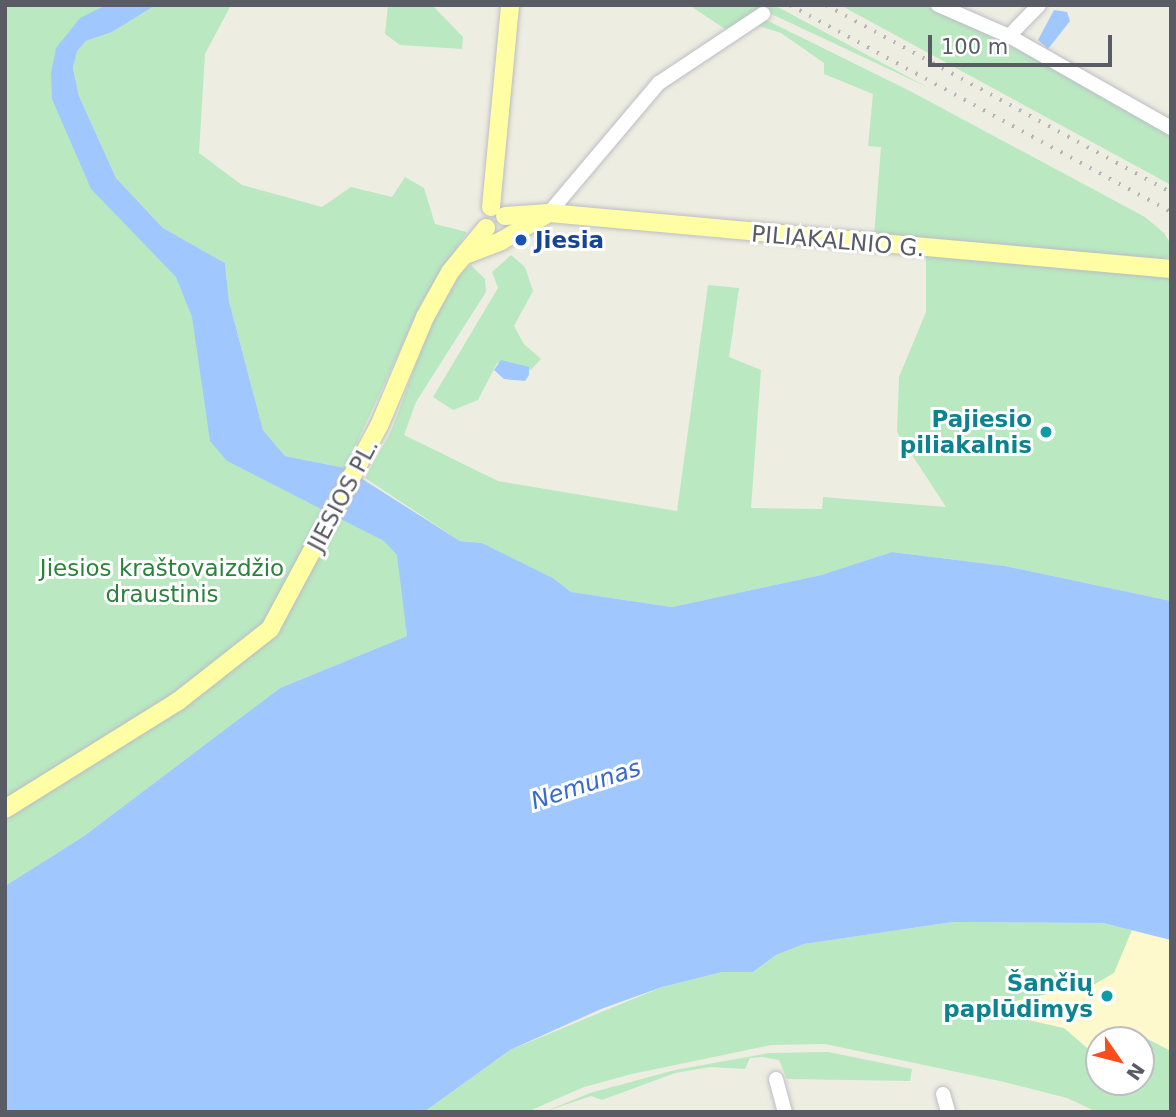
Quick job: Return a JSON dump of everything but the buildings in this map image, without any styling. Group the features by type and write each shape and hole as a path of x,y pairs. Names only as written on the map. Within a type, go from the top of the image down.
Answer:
{"main road":[{"path":"498,212 510,5"},
{"name":"PILIAKALNIO G.","path":"498,212 549,213 1171,269"},
{"name":"JIESIOS PL.","path":"5,809 177,702 252,647 284,608 361,461 425,317 464,255 486,228 482,214 498,212"},
{"path":"464,255 501,241 549,213"}],"street":[{"path":"938,5 1009,36 1171,128"},
{"path":"1009,36 1039,5"},
{"path":"549,213 659,83 763,14"},
{"path":"776,1079 785,1112"},
{"path":"943,1094 948,1112"}],"green space":[{"name":"Jiesios kraštovaizdžio draustinis","path":"5,5 123,5 63,61 82,146 178,257 237,435 398,524 407,636 280,688 84,836 5,886"},
{"path":"156,5 231,5 205,54 199,153 242,185 322,207 351,187 392,197 405,177 424,188 435,224 467,232 424,299 345,468 285,456 263,430 229,301 225,263 163,228 116,178 79,96 73,68 76,51 86,41 112,32"},
{"path":"388,5 432,5 463,37 462,49 400,45 385,34"},
{"path":"689,5 774,5 929,88 765,11 728,31"},
{"path":"840,5 924,5 1026,53 1171,135 1171,185"},
{"path":"764,19 910,91 1145,217 1164,233 1170,243 1169,257 1161,262 874,236 881,147 868,146 873,94 824,74 824,63 781,33 753,24"},
{"path":"511,255 525,267 533,291 514,326 524,344 541,359 531,370 497,363 478,400 453,410 433,397 498,288 492,272"},
{"path":"926,256 1171,277 1171,601 1005,566 892,552 821,575 672,607 571,592 553,578 482,543 460,541 365,478 391,431 435,313 457,274 471,265 485,279 486,292 416,402 404,435 498,481 677,511 708,285 739,288 729,357 761,370 751,508 822,509 823,497 946,507 897,432 899,377 926,312"},
{"path":"953,922 1103,923 1132,930 1115,973 1095,984 1002,1004 1002,1013 1064,1028 1085,1046 1085,1096 1155,1096 1155,1043 1171,1051 1171,1112 1097,1112 1067,1098 1004,1082 825,1044 771,1045 632,1074 584,1087 527,1112 424,1112 510,1050 662,987 722,972 753,972 776,955 804,944"},
{"path":"828,1052 912,1069 910,1081 787,1079 779,1060 750,1058 745,1069 711,1067 675,1073 602,1100 591,1096 544,1112 590,1093 675,1070 769,1053"}],"sand":[{"name":"Šančių paplūdimys","path":"1132,930 1171,940 1171,1051 1155,1043 1155,1026 1085,1026 1085,1046 1064,1028 1002,1014 1002,1004 1095,984 1114,973"}],"water":[{"name":"Nemunas","path":"106,5 156,5 112,32 86,41 77,51 73,68 79,96 116,178 163,228 225,263 229,301 263,430 285,456 345,468 460,541 482,543 553,578 571,592 672,607 821,575 892,552 1005,566 1171,601 1171,940 1103,923 953,922 804,944 776,955 753,972 722,972 662,987 601,1009 510,1050 424,1112 5,1112 5,886 84,836 280,688 407,636 397,555 384,541 227,461 210,441 192,317 176,277 91,189 52,99 51,73 56,48 80,18"},
{"path":"1054,10 1067,12 1070,21 1048,49 1038,40"},
{"path":"501,360 529,367 529,375 525,381 504,379 494,370"}],"railway":[{"path":"790,5 1171,212"},
{"path":"826,5 1171,192"}],"place":[{"name":"Jiesia","path":"521,240"},
{"name":"Pajiesio piliakalnis","path":"1046,432"},
{"name":"Šančių paplūdimys","path":"1107,996"}]}
